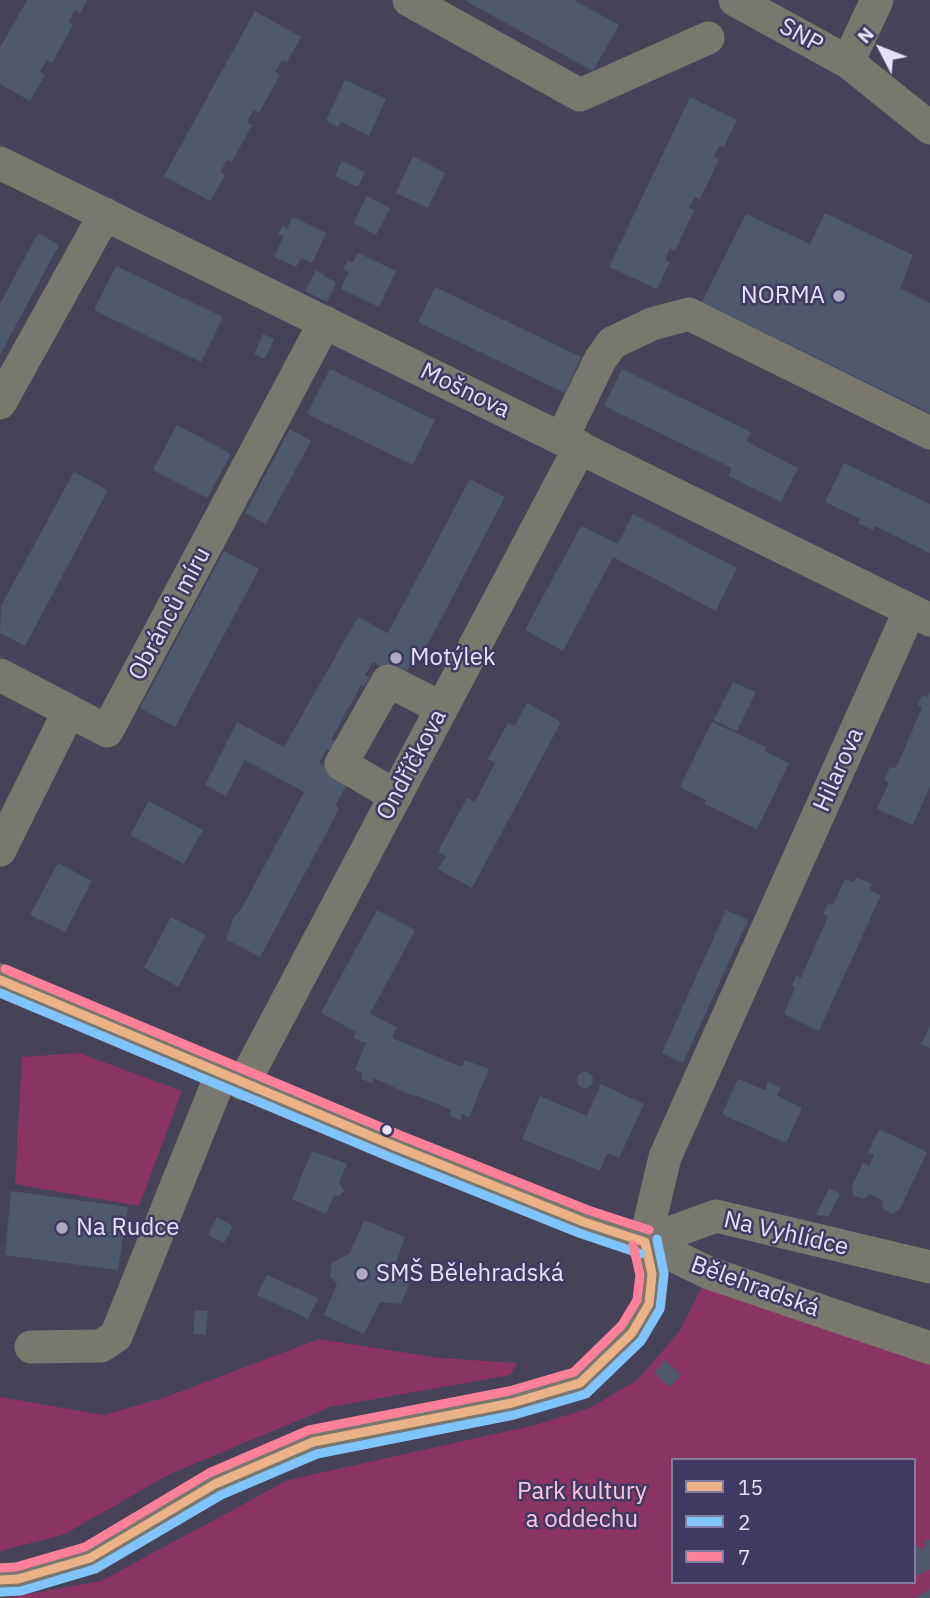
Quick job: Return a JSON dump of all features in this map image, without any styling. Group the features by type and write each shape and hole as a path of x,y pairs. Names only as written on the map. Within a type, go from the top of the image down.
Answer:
{"street":[{"path":"409,0 580,96 708,38"},
{"name":"SNP","path":"735,0 848,62 930,128"},
{"path":"848,62 877,0"},
{"name":"Mošnova","path":"0,163 920,615"},
{"path":"0,403 105,214"},
{"name":"Ondříčkova","path":"31,1347 101,1346 117,1336 232,1079 396,796 442,708 571,442 600,360 612,343 652,324 690,314 930,433"},
{"name":"Obránců míru","path":"69,711 107,731 325,322"},
{"name":"Hilarova","path":"645,1242 665,1157 920,615"},
{"path":"0,676 69,711 0,850"},
{"path":"396,796 341,764 388,681 442,708"},
{"name":"Bělehradská","path":"0,980 232,1079 572,1217 645,1242 709,1273 930,1348"},
{"name":"Na Vyhlídce","path":"645,1242 716,1216 930,1267"},
{"path":"0,1580 18,1579 90,1558 215,1484 313,1442 512,1403 580,1383 632,1333 649,1304 652,1274 645,1242"}],"green space":[{"path":"79,1053 182,1091 139,1206 15,1184 22,1057"},
{"name":"Park kultury a oddechu","path":"709,1273 930,1348 930,1598 6,1598 101,1581 288,1480 535,1425 590,1408 638,1379 679,1332"},
{"path":"319,1339 439,1358 517,1363 510,1375 330,1407 170,1474 65,1534 0,1551 0,1397 104,1415 166,1397"}],"building":[{"path":"27,0 87,0 80,13 75,10 68,22 73,25 52,63 47,60 40,72 45,75 30,101 0,84 0,48"},
{"path":"464,0 574,0 619,25 593,71"},
{"path":"255,11 301,37 287,62 282,60 275,72 280,75 259,113 254,110 247,122 252,125 232,162 227,160 220,172 225,175 210,201 164,176"},
{"path":"345,80 386,99 369,136 341,122 337,127 326,120"},
{"path":"690,97 737,120 724,147 719,145 714,157 719,159 700,199 695,197 689,208 694,210 675,251 670,248 665,260 670,262 657,289 609,267"},
{"path":"413,156 445,173 428,208 396,193"},
{"path":"342,161 365,172 358,187 335,176"},
{"path":"367,196 390,208 376,235 354,223"},
{"path":"825,213 913,255 900,288 930,303 930,413 702,302 746,214 810,244"},
{"path":"293,217 326,233 312,263 301,258 296,267 274,257 284,236 278,234 283,226 287,229"},
{"path":"38,233 59,245 0,355 0,304"},
{"path":"358,253 396,271 379,307 341,289 349,272 343,269 348,260 353,263"},
{"path":"116,266 223,317 201,362 94,310"},
{"path":"316,270 336,283 327,302 305,291"},
{"path":"435,287 581,357 565,393 418,322"},
{"path":"263,334 274,339 265,359 254,354"},
{"path":"330,369 435,420 413,465 307,414"},
{"path":"622,369 751,432 746,441 798,468 781,502 728,476 732,468 604,406"},
{"path":"177,425 231,454 207,498 153,470"},
{"path":"290,429 311,441 266,524 245,513"},
{"path":"844,463 930,504 930,553 875,526 873,530 858,523 860,519 825,502"},
{"path":"74,472 108,490 25,646 0,633 1,606"},
{"path":"470,479 505,497 431,638 421,654 417,652 403,678 373,662 365,675 369,677 364,686 361,685 331,740 335,741 330,750 327,749 319,763 350,779 335,806 339,808 328,830 260,957 226,939 234,917 242,908 304,792 245,760 226,796 205,785 237,722 284,747 358,617 388,633"},
{"path":"633,514 737,568 716,611 613,557 563,651 525,630 581,526 618,544"},
{"path":"224,551 259,569 175,727 140,708"},
{"path":"733,682 756,692 737,731 714,720"},
{"path":"930,692 930,786 913,825 877,809 889,783 884,780 890,767 896,768 922,708 918,705 922,695 927,697"},
{"path":"527,703 561,722 472,888 438,869 446,856 438,852 467,798 475,802 495,763 488,759 508,723 515,726"},
{"path":"712,722 766,747 764,751 789,763 757,829 705,804 706,800 680,787"},
{"path":"149,801 203,830 184,864 130,835"},
{"path":"58,863 92,881 65,932 30,915"},
{"path":"856,877 872,884 870,890 881,895 819,1031 784,1014 795,988 792,985 796,975 801,978 828,916 823,914 828,903 833,905 845,879 854,882"},
{"path":"377,910 415,930 370,1014 397,1027 392,1038 462,1067 465,1060 489,1069 469,1117 462,1114 460,1120 449,1115 451,1110 416,1095 415,1097 374,1078 372,1083 361,1079 363,1073 355,1070 366,1043 353,1038 356,1032 321,1013"},
{"path":"726,910 748,920 683,1063 662,1053"},
{"path":"171,917 206,935 178,987 144,968"},
{"path":"930,1026 930,1048 921,1044"},
{"path":"585,1072 591,1074 591,1086 585,1088 579,1086 577,1080 579,1074"},
{"path":"738,1079 765,1090 768,1082 781,1088 777,1096 802,1108 786,1143 722,1114"},
{"path":"601,1084 644,1104 619,1158 607,1153 600,1171 522,1139 540,1096 587,1116"},
{"path":"879,1129 927,1152 900,1209 893,1214 883,1209 882,1200 870,1194 863,1199 853,1195 852,1186 863,1163 869,1166 874,1155 868,1152"},
{"path":"312,1151 347,1164 339,1183 344,1191 339,1196 334,1196 326,1214 292,1199"},
{"path":"829,1188 840,1194 829,1216 816,1215"},
{"path":"11,1191 128,1207 118,1270 5,1255"},
{"path":"217,1217 233,1226 224,1243 208,1235"},
{"path":"364,1220 405,1237 393,1271 408,1280 409,1284 401,1304 380,1302 364,1334 324,1315 337,1284 330,1276 332,1263 350,1253"},
{"path":"267,1275 318,1298 308,1319 257,1295"},
{"path":"195,1310 208,1311 206,1335 193,1334"},
{"path":"665,1360 681,1375 670,1387 654,1373"},
{"path":"930,1539 930,1569 916,1576 916,1546 920,1549 926,1546 924,1542"},
{"path":"930,1589 930,1598 915,1598 922,1594"}],"transit line":[{"name":"7","path":"5,969 402,1136 588,1210 649,1230"},
{"name":"15","path":"0,980 397,1147 584,1222 645,1242"},
{"name":"2","path":"0,993 392,1158 579,1233 641,1254"},
{"name":"2","path":"1,1592 21,1591 95,1569 221,1495 317,1454 514,1415 586,1394 641,1341 660,1309 664,1274 657,1239"},
{"name":"15","path":"0,1580 18,1579 90,1558 215,1484 313,1442 512,1403 580,1383 632,1333 649,1304 652,1274 645,1242"},
{"name":"7","path":"0,1568 16,1567 85,1547 209,1473 309,1430 509,1391 574,1372 622,1325 637,1300 640,1275 633,1245"}],"place":[{"name":"NORMA","path":"839,296"},
{"name":"Motýlek","path":"396,658"},
{"name":"Na Rudce","path":"62,1228"},
{"name":"SMŠ Bělehradská","path":"362,1274"}]}
